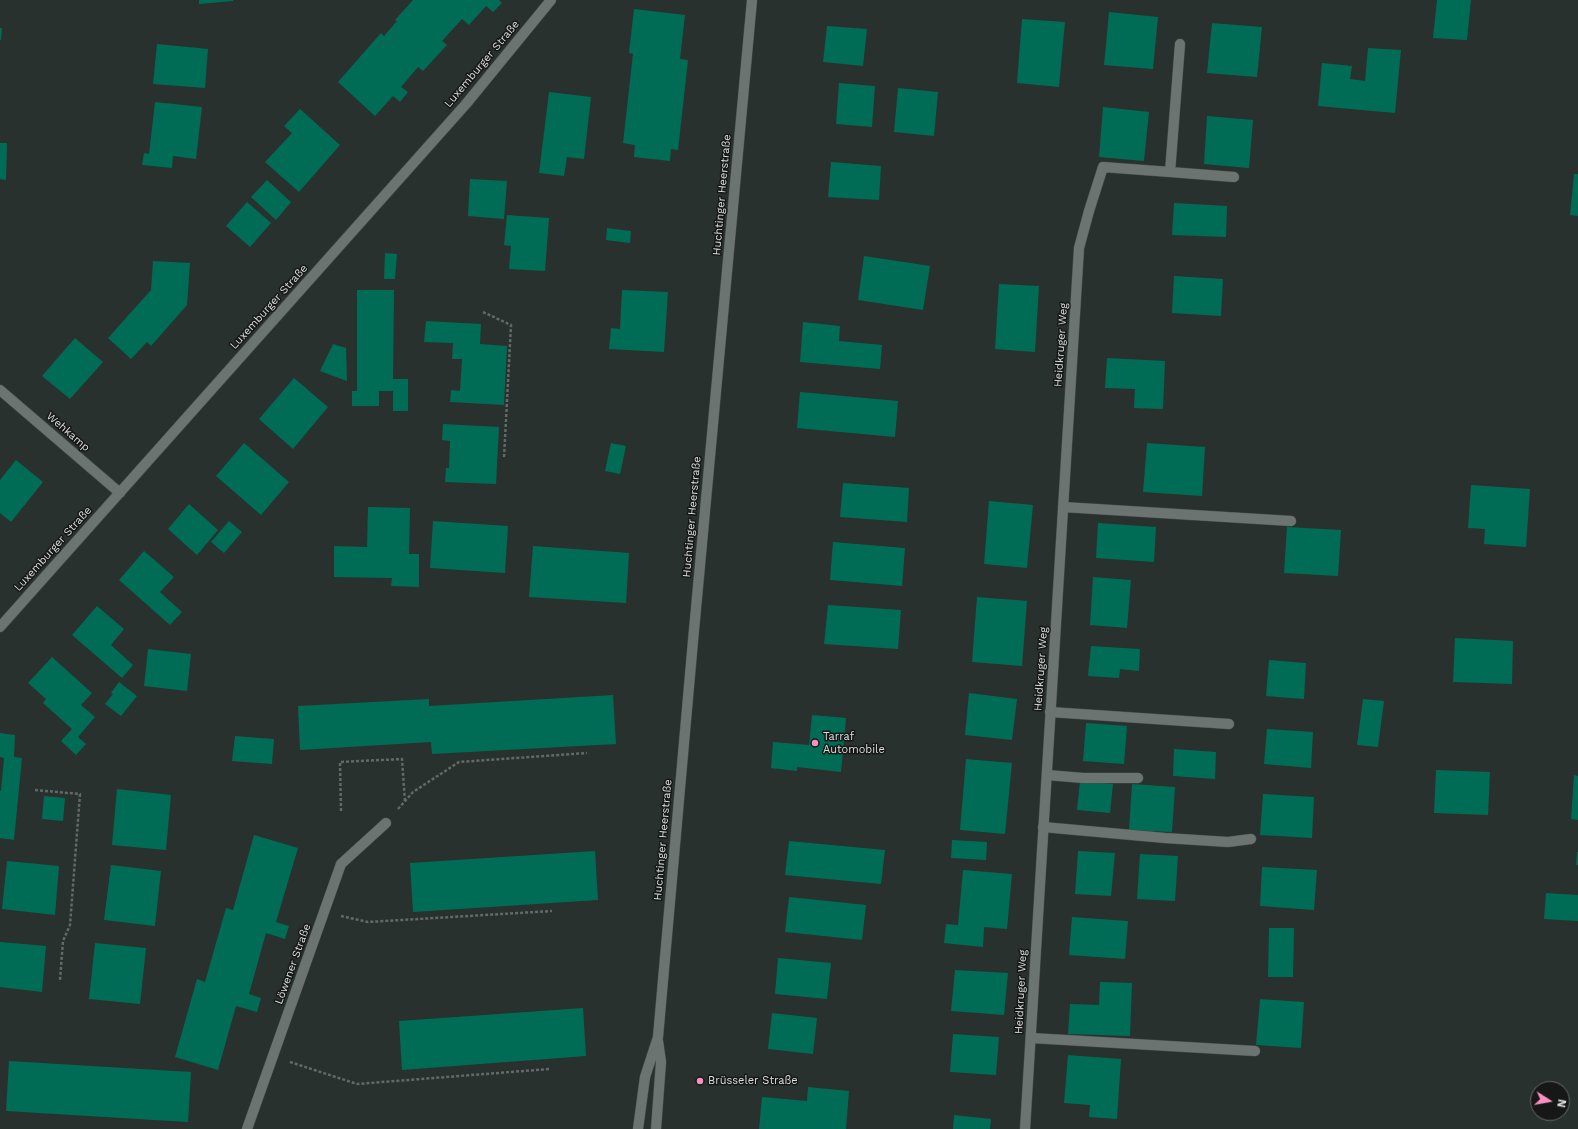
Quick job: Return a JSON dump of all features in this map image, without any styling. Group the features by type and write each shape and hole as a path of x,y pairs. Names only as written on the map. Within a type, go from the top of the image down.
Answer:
{"street":[{"name":"Luxemburger Straße","path":"0,627 466,104 551,0"},
{"name":"Huchtinger Heerstraße","path":"638,1129 646,1077 658,1037 693,633 752,0"},
{"path":"1180,44 1170,172 1234,177"},
{"name":"Heidkruger Weg","path":"1025,1129 1079,248 1103,167 1170,172"},
{"name":"Wehkamp","path":"0,390 120,493"},
{"path":"1063,507 1291,521"},
{"path":"1050,712 1229,724"},
{"path":"1047,775 1083,778 1138,778"},
{"name":"Löwener Straße","path":"246,1129 341,864 386,823"},
{"path":"1043,827 1173,839 1228,842 1251,839"},
{"name":"Huchtinger Heerstraße","path":"656,1129 661,1062 658,1037"},
{"path":"1031,1038 1255,1051"}],"path":[{"path":"483,312 511,325 504,458"},
{"path":"386,823 413,792 459,762 587,753"},
{"path":"341,811 340,762 402,759 405,802"},
{"path":"35,790 80,794 70,925 63,941 60,980"},
{"path":"324,912 368,922 552,911"},
{"path":"272,1057 357,1084 549,1069"}],"building":[{"path":"199,0 233,0 233,1 199,4"},
{"path":"413,0 499,0 502,3 493,12 486,6 469,25 462,19 442,41 447,45 423,71 418,67 401,87 408,92 400,102 393,96 375,116 338,82 381,33 384,36 397,21 395,20"},
{"path":"1437,0 1471,0 1467,40 1433,38"},
{"path":"634,9 685,15 680,59 688,60 678,150 671,149 670,161 634,157 635,145 623,143 633,54 629,53"},
{"path":"1109,12 1158,17 1153,69 1104,65"},
{"path":"1022,19 1065,22 1059,87 1017,83"},
{"path":"1212,23 1262,27 1257,77 1207,73"},
{"path":"827,26 867,29 863,66 823,62"},
{"path":"0,28 2,28 1,40 0,40"},
{"path":"157,44 208,49 205,88 153,84"},
{"path":"1368,48 1401,50 1395,113 1318,106 1322,63 1352,66 1350,79 1365,81"},
{"path":"839,83 875,86 872,127 836,124"},
{"path":"898,88 938,92 934,136 894,132"},
{"path":"549,92 591,97 584,159 567,157 564,176 539,173"},
{"path":"155,102 202,107 196,159 173,156 172,168 142,165 144,153 149,154"},
{"path":"1103,107 1149,112 1144,161 1099,157"},
{"path":"300,109 340,145 299,192 265,162 292,133 284,126"},
{"path":"1207,116 1253,120 1249,168 1204,164"},
{"path":"0,143 7,143 6,180 0,179"},
{"path":"831,162 881,166 879,200 828,197"},
{"path":"1574,174 1578,174 1578,216 1570,215"},
{"path":"470,179 507,181 504,219 468,216"},
{"path":"267,180 291,202 276,220 251,197"},
{"path":"247,202 271,223 250,247 226,226"},
{"path":"1174,203 1227,206 1226,237 1172,235"},
{"path":"507,215 549,218 545,271 509,269 511,246 504,245"},
{"path":"607,228 631,231 630,243 606,240"},
{"path":"385,253 397,254 395,279 384,279"},
{"path":"864,256 930,266 923,310 858,300"},
{"path":"153,261 190,263 187,305 151,346 147,342 131,359 108,338 151,290"},
{"path":"1174,276 1223,279 1221,316 1172,313"},
{"path":"999,284 1039,286 1035,352 995,349"},
{"path":"357,290 394,290 393,379 408,379 408,411 393,411 393,391 379,391 379,406 352,406 352,391 357,391"},
{"path":"622,290 668,292 664,352 609,349 611,328 620,329"},
{"path":"426,321 481,324 480,344 507,346 504,405 450,402 451,390 460,391 462,359 452,359 453,343 424,342"},
{"path":"803,322 840,326 839,341 882,345 880,369 800,362"},
{"path":"75,338 103,362 70,399 42,376"},
{"path":"333,344 346,348 347,381 320,371"},
{"path":"1107,358 1165,361 1163,409 1134,408 1135,389 1105,388"},
{"path":"294,378 328,407 293,449 259,419"},
{"path":"800,392 898,401 895,437 797,428"},
{"path":"443,424 499,427 496,484 445,482 446,468 449,468 450,441 442,440"},
{"path":"244,443 289,482 261,515 216,476"},
{"path":"611,443 626,446 620,474 605,471"},
{"path":"1147,443 1205,447 1202,496 1143,492"},
{"path":"16,460 43,482 11,522 0,513 0,480"},
{"path":"843,483 909,488 907,522 840,517"},
{"path":"1471,485 1530,489 1526,547 1484,544 1485,529 1468,528"},
{"path":"989,501 1033,505 1027,568 984,564"},
{"path":"189,504 218,530 197,555 168,529"},
{"path":"368,507 410,508 409,554 419,554 419,587 391,586 392,578 334,577 334,546 367,547"},
{"path":"229,521 242,532 224,553 211,542"},
{"path":"433,521 508,526 505,573 430,568"},
{"path":"1098,523 1156,527 1154,562 1096,558"},
{"path":"1287,527 1341,530 1338,576 1284,573"},
{"path":"833,542 905,548 902,586 830,580"},
{"path":"533,546 629,553 626,603 529,597"},
{"path":"144,551 174,577 160,592 182,612 170,625 119,580"},
{"path":"1093,577 1131,580 1127,628 1090,625"},
{"path":"977,597 1027,601 1022,666 972,662"},
{"path":"828,605 901,610 898,649 824,644"},
{"path":"97,606 124,629 111,645 133,665 122,678 72,635"},
{"path":"1455,638 1513,641 1512,684 1453,682"},
{"path":"1091,646 1140,649 1139,671 1120,669 1119,678 1088,676"},
{"path":"148,649 191,654 187,691 144,686"},
{"path":"52,657 92,693 81,705 95,717 78,737 86,744 76,755 61,741 72,729 43,703 46,699 28,683"},
{"path":"1269,660 1306,663 1304,699 1266,696"},
{"path":"119,682 137,696 121,716 105,704 113,694 111,693"},
{"path":"969,693 1017,699 1012,740 965,735"},
{"path":"613,695 616,744 432,754 431,742 300,750 298,706 429,699 429,706"},
{"path":"1363,699 1384,701 1378,747 1357,745"},
{"path":"812,715 846,718 841,772 797,767 797,771 771,768 773,742 809,745"},
{"path":"1086,723 1127,726 1124,764 1083,761"},
{"path":"1267,729 1313,732 1311,768 1264,764"},
{"path":"0,733 15,735 14,757 22,758 14,840 0,838 0,791 4,758 0,757"},
{"path":"235,736 274,739 272,764 232,761"},
{"path":"1174,749 1216,752 1215,779 1173,776"},
{"path":"966,759 1012,763 1005,834 960,830"},
{"path":"1436,770 1490,772 1488,815 1434,813"},
{"path":"1574,775 1578,776 1578,820 1571,819"},
{"path":"1080,781 1113,784 1110,813 1077,810"},
{"path":"1132,784 1175,787 1172,832 1129,830"},
{"path":"117,789 171,795 166,850 112,845"},
{"path":"1263,794 1314,797 1312,838 1260,835"},
{"path":"44,796 65,798 63,821 42,819"},
{"path":"254,835 298,848 276,922 289,926 285,939 266,933 249,994 261,998 257,1012 236,1006 218,1070 175,1057 197,979 205,982 226,908 233,910"},
{"path":"952,840 987,842 986,860 951,858"},
{"path":"789,841 885,850 881,884 785,875"},
{"path":"595,851 598,900 413,912 410,863"},
{"path":"1078,851 1115,853 1111,896 1075,894"},
{"path":"1577,852 1578,865 1576,865"},
{"path":"1140,854 1178,856 1175,901 1137,899"},
{"path":"7,861 59,866 55,915 2,909"},
{"path":"111,865 161,871 155,926 104,920"},
{"path":"1262,867 1317,870 1314,910 1260,906"},
{"path":"963,870 1012,874 1007,929 984,927 983,947 944,943 946,924 958,925"},
{"path":"1546,893 1578,895 1578,921 1544,919"},
{"path":"789,897 866,905 862,940 785,932"},
{"path":"1072,917 1128,921 1125,959 1069,955"},
{"path":"1269,928 1294,928 1293,977 1268,977"},
{"path":"0,942 46,946 42,992 0,987"},
{"path":"95,943 146,948 140,1004 89,999"},
{"path":"778,958 831,963 827,999 775,994"},
{"path":"955,970 1008,973 1004,1015 951,1011"},
{"path":"1100,982 1132,983 1130,1036 1068,1034 1070,1004 1099,1005"},
{"path":"1260,999 1304,1002 1301,1048 1256,1045"},
{"path":"583,1008 586,1056 402,1070 399,1021"},
{"path":"772,1013 817,1018 813,1054 768,1049"},
{"path":"953,1034 999,1037 996,1075 950,1072"},
{"path":"1068,1055 1121,1059 1117,1119 1089,1117 1090,1105 1064,1103"},
{"path":"9,1061 191,1072 188,1122 6,1111"},
{"path":"808,1087 849,1091 846,1129 759,1129 762,1097 807,1101"},
{"path":"954,1115 991,1119 990,1129 953,1129"}],"place":[{"name":"Tarraf Automobile","path":"815,743"},
{"name":"Brüsseler Straße","path":"700,1081"}]}
